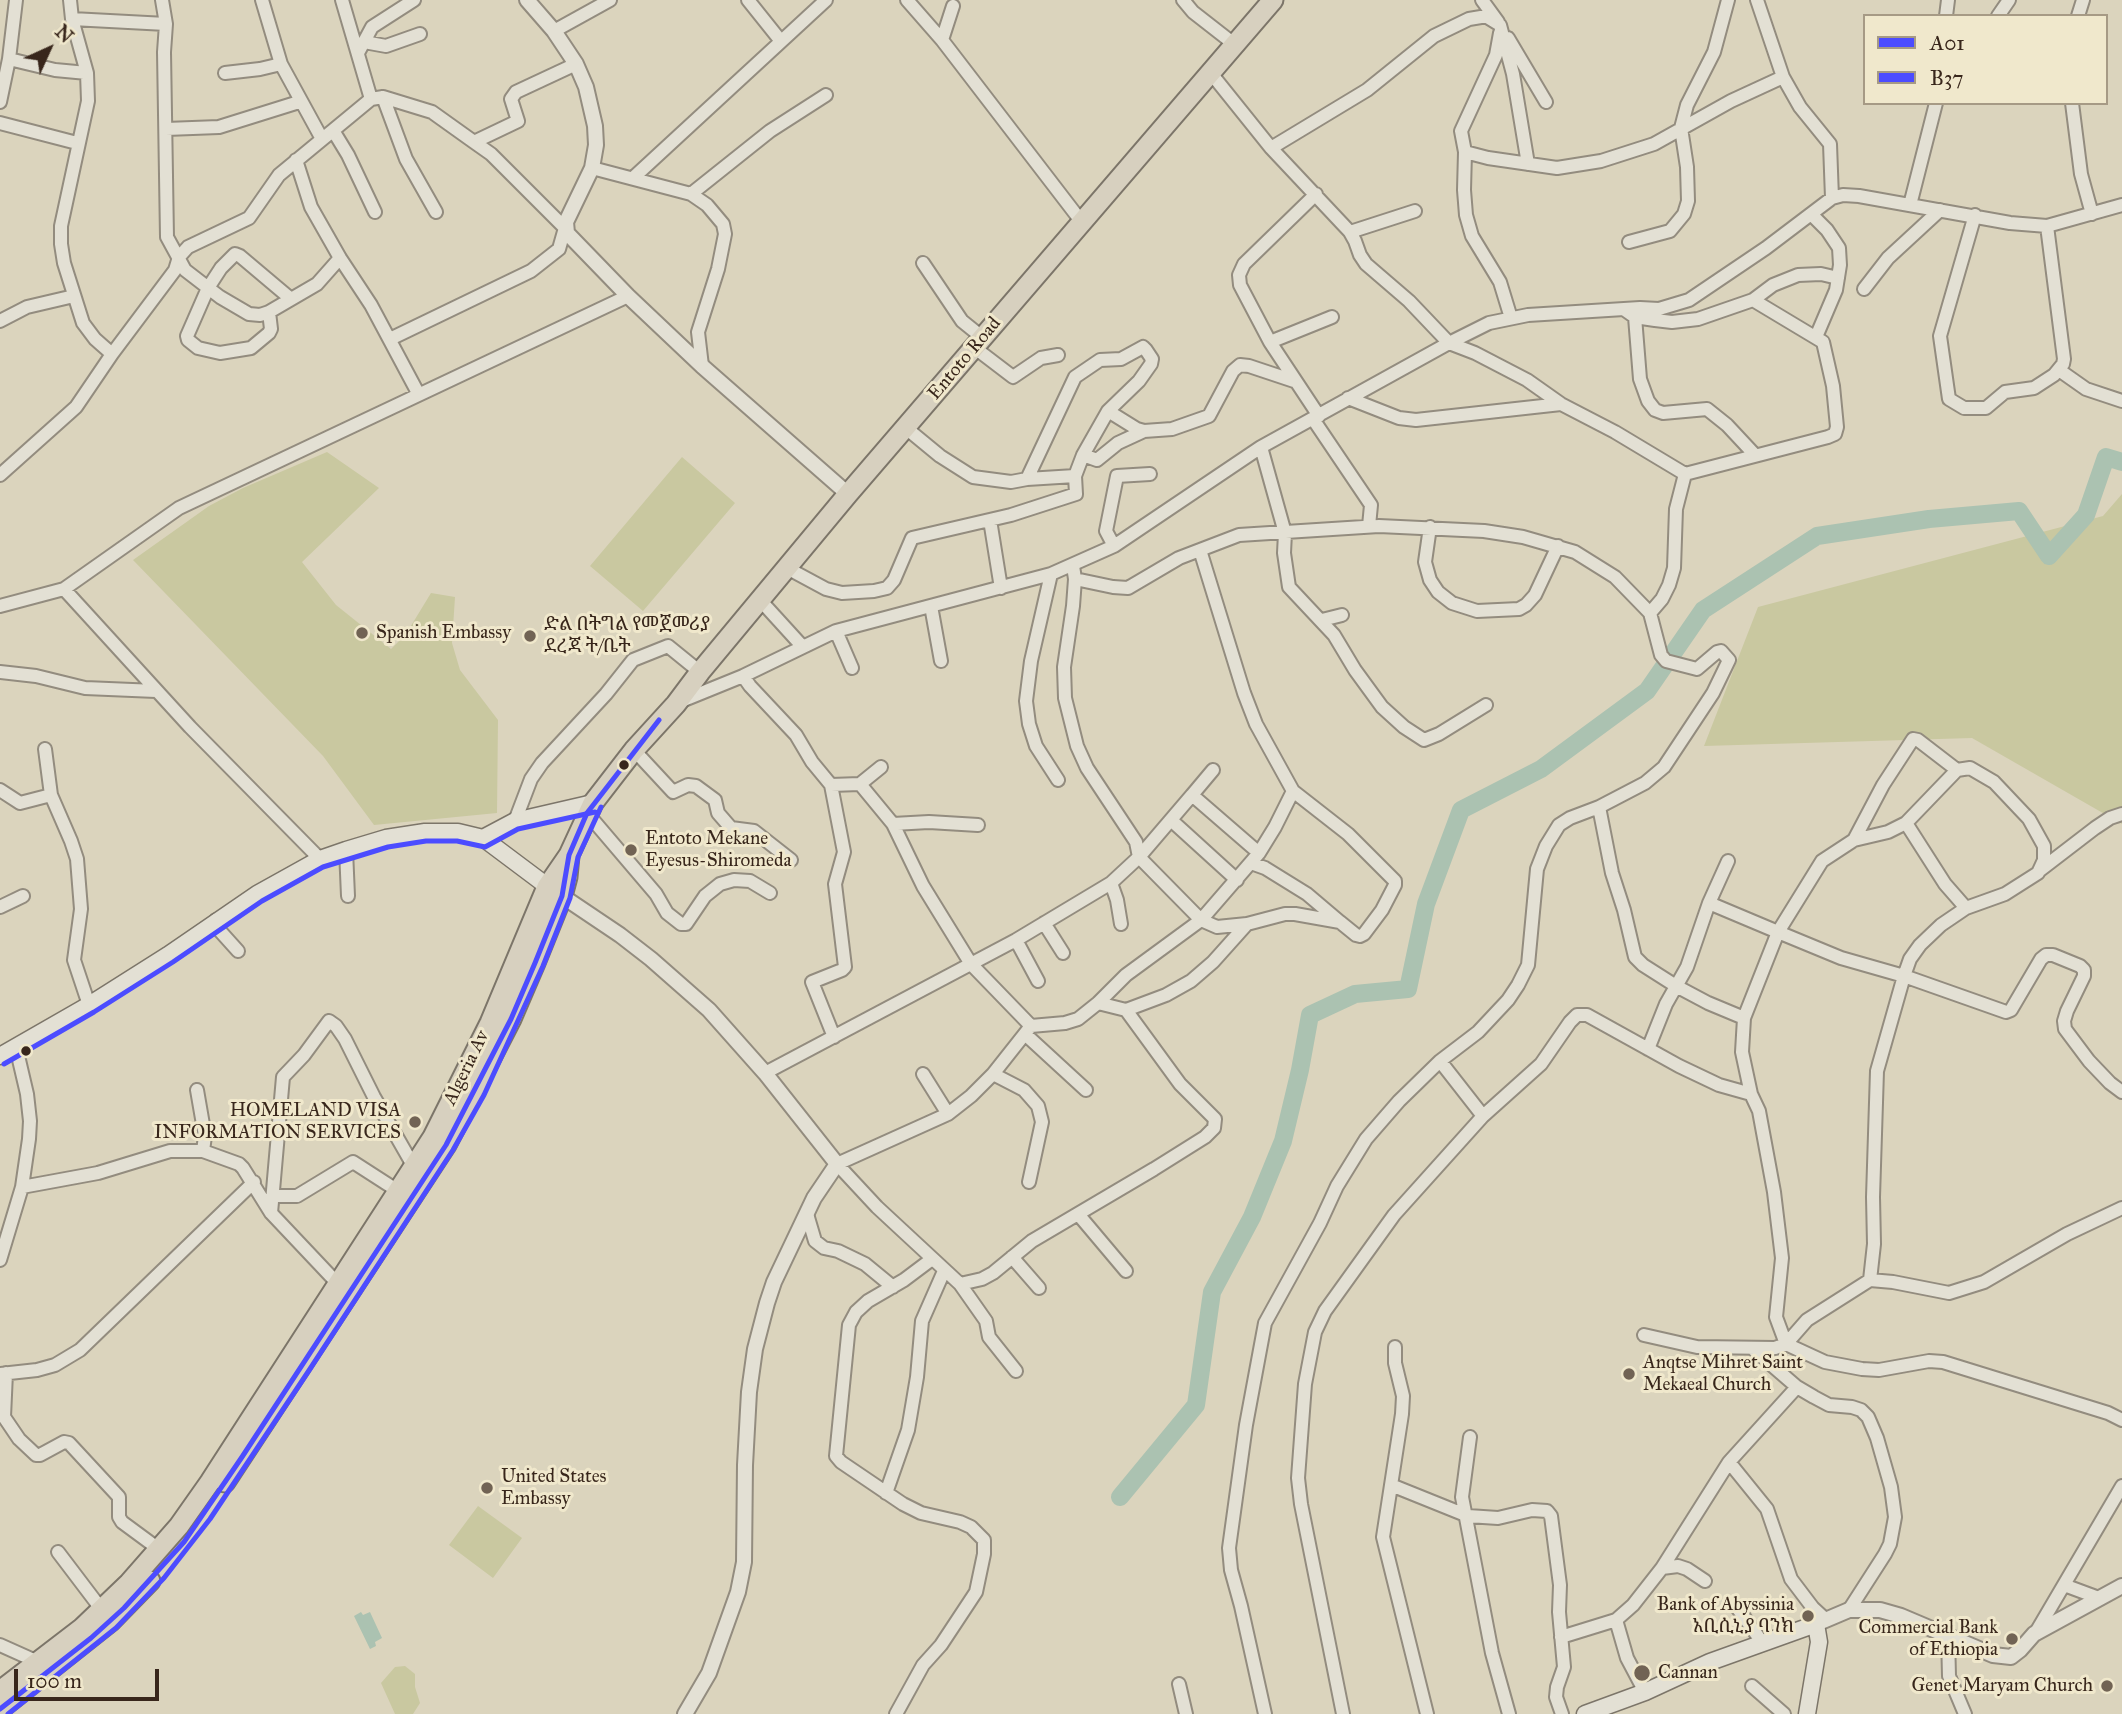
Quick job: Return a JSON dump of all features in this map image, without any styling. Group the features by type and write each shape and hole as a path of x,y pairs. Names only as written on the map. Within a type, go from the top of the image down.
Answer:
{"main road":[{"name":"Entoto Road","path":"554,892 590,808 634,750 676,704 699,672 848,495 1272,0"},
{"path":"483,838 515,821 590,808"},
{"path":"0,1056 89,1005 257,894 320,859 386,838 425,832 458,832 483,838 554,892"},
{"name":"Algeria Av","path":"0,1691 102,1610 160,1550 210,1482 433,1138 554,892"},
{"name":"Algeria Av","path":"0,1709 111,1621 164,1565 203,1514 446,1145 511,1019 554,892"},
{"path":"1585,1714 1645,1692 1710,1662 1821,1622 1807,1714"}],"street":[{"path":"0,102 3,75 9,59 16,0"},
{"path":"70,0 72,19 87,73 88,101 61,226 64,263 89,332 112,354"},
{"path":"162,0 166,24 164,52 167,236 185,270 249,314 260,315 317,284 340,258"},
{"path":"262,0 281,64 299,102 322,139"},
{"path":"342,0 377,98 406,159 436,212"},
{"path":"361,48 377,22 414,0"},
{"path":"390,339 531,271 559,249 565,228 592,168 596,145 595,126 586,87 576,64 554,31 527,0"},
{"path":"748,0 780,40"},
{"path":"633,177 826,0"},
{"path":"907,0 942,40 1082,220"},
{"path":"1183,0 1193,12 1234,44"},
{"path":"1482,0 1546,102"},
{"path":"1629,242 1670,231 1684,214 1688,201 1687,167 1681,128 1688,105 1714,51 1728,0"},
{"path":"1757,0 1783,77 1800,107 1830,144 1832,198"},
{"path":"554,31 605,1"},
{"path":"942,40 953,6"},
{"path":"1271,148 1367,90 1444,31 1469,19 1480,17 1500,25 1513,75 1528,164"},
{"path":"72,19 166,24"},
{"path":"1500,25 1496,55 1461,131 1465,152 1466,215 1472,236 1500,282 1511,318"},
{"path":"361,48 386,46 420,34"},
{"path":"9,59 55,70 87,73"},
{"path":"225,73 281,64"},
{"path":"474,142 518,121 511,102 516,92 576,64"},
{"path":"1210,72 1271,148 1350,232 1366,264 1409,301 1449,343 1475,353 1527,380 1561,404 1615,432 1685,474 1835,434 1837,427 1829,362 1823,342 1754,300"},
{"path":"1465,152 1557,168 1601,161 1654,144 1783,77"},
{"path":"691,194 770,131 826,95"},
{"path":"0,475 76,407 175,270 179,257 192,244 249,218 271,184 296,160 377,98"},
{"path":"377,98 432,112 491,155 565,228 569,237 628,296 702,366 848,495"},
{"path":"166,129 219,127 299,102"},
{"path":"1910,205 1935,105"},
{"path":"2072,105 2081,173 2092,214"},
{"path":"0,122 77,143"},
{"path":"334,132 348,155 374,212"},
{"path":"296,160 311,207 390,339 418,394"},
{"path":"592,168 691,194 707,205 723,225 725,234 718,269 698,332 702,366"},
{"path":"1316,194 1244,264 1239,275 1240,285 1270,342 1371,505 1369,526"},
{"path":"1630,314 1640,308 1659,309 1689,300 1766,248 1832,198 1843,195 1859,195 2010,223 2047,226 2122,205"},
{"path":"1864,289 1888,258 1940,210"},
{"path":"1350,232 1415,211"},
{"path":"1811,214 1827,230 1839,248 1840,265 1836,290 1816,337"},
{"path":"1975,215 1940,335 1949,399 1964,408 1986,408 2005,392 2034,388 2059,370 2064,359 2047,226"},
{"path":"269,312 271,329 257,346 228,353 198,348 190,344 187,336 208,288 221,268 237,254 291,299"},
{"path":"923,263 979,343 1013,377 1041,358 1058,355"},
{"path":"1074,572 1261,447 1489,323 1511,318 1630,314 1672,322 1698,319 1754,300 1773,285 1798,275 1821,274 1838,278"},
{"path":"0,321 27,307 74,296"},
{"path":"0,606 64,589 179,508 628,296"},
{"path":"1630,314 1640,379 1648,401 1655,410 1662,414 1707,409 1727,425 1755,455"},
{"path":"1270,342 1332,317"},
{"path":"787,568 827,589 842,593 874,591 891,585 912,538 990,520 1076,495 1075,476 1083,455 1108,411 1139,381 1152,364 1152,359 1143,348 1121,359 1100,360 1075,377 1027,479"},
{"path":"1083,455 1097,460 1118,443 1144,431 1172,429 1209,415 1233,371 1240,365 1294,381"},
{"path":"2059,370 2086,389 2122,401"},
{"path":"1348,398 1399,418 1416,420 1561,404"},
{"path":"1108,411 1144,431"},
{"path":"906,428 940,456 973,477 1010,482 1075,476"},
{"path":"1261,447 1285,533 1284,553 1289,587 1322,620 1382,706 1424,740 1439,734 1486,705"},
{"path":"1114,546 1106,531 1117,476 1150,474"},
{"path":"1650,613 1662,599 1674,568 1676,509 1685,474"},
{"path":"990,520 1001,588"},
{"path":"676,704 743,676 836,631 1051,574 1074,572 1113,587 1128,588 1179,558 1239,535 1369,526 1484,531 1523,537 1575,552 1615,577 1650,613 1658,645 1666,661 1697,669 1721,651 1730,660 1713,693 1664,766 1645,783 1559,825 1546,846 1537,869 1528,965 1518,985 1508,1000 1478,1032 1440,1061 1399,1101 1356,1154 1265,1323 1246,1425 1229,1548 1231,1570 1265,1714"},
{"path":"1430,527 1425,562 1430,580 1438,592 1452,603 1477,611 1519,609 1526,606 1535,595 1558,546"},
{"path":"1192,795 1265,868 1307,894 1356,935 1364,934 1382,910 1395,881 1348,834 1293,791 1256,724 1200,550"},
{"path":"1074,572 1064,667 1065,698 1077,746 1087,768 1136,842 1139,857 1201,920 1217,926 1247,924 1285,914 1340,922"},
{"path":"1051,574 1031,661 1026,701 1029,724 1037,746 1058,780"},
{"path":"64,589 156,691 320,859"},
{"path":"761,601 803,646"},
{"path":"930,606 942,661"},
{"path":"1322,620 1342,615"},
{"path":"836,631 852,668"},
{"path":"515,821 531,779 542,763 634,660 668,646 699,672"},
{"path":"0,672 36,676 85,688 156,691"},
{"path":"743,676 796,735 812,762 831,785 844,852 835,884 845,967 812,982 834,1037"},
{"path":"1854,840 1883,785 1913,739 1957,770"},
{"path":"45,749 51,795 77,859 81,909 74,960 89,1005"},
{"path":"634,750 673,792 688,785 696,786 715,800 718,813 731,828 754,831 790,860"},
{"path":"831,785 860,784 881,767"},
{"path":"2038,873 2044,860 2044,846 2029,819 1994,782 1970,768 1957,770 1906,823 1888,832 1854,840 1822,861 1778,932 1744,1018 1742,1052 1751,1094 1759,1111 1774,1192 1782,1258 1776,1317 1786,1343 1825,1362 1879,1370 1929,1361 1943,1362 2108,1413 2122,1420"},
{"path":"765,1073 1016,940 1111,883 1139,857 1213,770"},
{"path":"860,784 893,824 923,886 971,964 1028,1030 1086,1090"},
{"path":"0,790 20,803 51,795"},
{"path":"685,1714 709,1673 738,1592 744,1562 748,1392 755,1349 774,1282 822,1184 837,1164 948,1114 993,1074 1028,1030 1078,1018 1098,1003 1126,975 1201,920 1255,858 1293,791"},
{"path":"1599,807 1612,873 1624,910 1632,950 1643,965 1676,986 1744,1018"},
{"path":"590,808 656,894 667,913 681,924 686,924 705,896 720,884 734,880 750,881 770,893"},
{"path":"1870,1280 1874,1244 1877,1072 1910,959 1941,925 1966,908 2006,894 2038,873 2095,828 2122,814"},
{"path":"1171,820 1237,880"},
{"path":"893,824 929,822 978,825"},
{"path":"1906,823 1945,884 1966,908"},
{"path":"346,850 348,896"},
{"path":"1648,1049 1666,1004 1687,967 1709,903 1728,861"},
{"path":"1111,883 1121,924"},
{"path":"554,892 620,934 709,1010 765,1073 837,1164 877,1207 960,1284 986,1321 989,1337 1016,1371"},
{"path":"0,907 23,896"},
{"path":"1709,903 1841,957 2006,1012 2011,1010 2046,955 2053,955 2080,966 2084,975 2067,1011 2065,1029 2089,1060 2122,1092"},
{"path":"216,920 220,931 238,951"},
{"path":"1044,923 1063,953"},
{"path":"1098,1003 1126,1010 1166,995 1191,981 1213,962 1247,924"},
{"path":"1016,940 1038,981"},
{"path":"960,1284 982,1279 993,1273 1032,1241 1154,1169 1205,1137 1214,1128 1216,1119 1180,1084 1126,1010"},
{"path":"1343,1714 1298,1478 1305,1384 1315,1332 1325,1311 1394,1215 1483,1116 1541,1064 1577,1014 1587,1015 1719,1085 1751,1094"},
{"path":"271,1213 283,1077 304,1055 329,1021 345,1039 414,1167"},
{"path":"0,1260 22,1187 30,1121 16,1047"},
{"path":"1440,1061 1483,1116"},
{"path":"923,1073 948,1114"},
{"path":"993,1074 1024,1090 1038,1107 1042,1122 1029,1182"},
{"path":"197,1090 205,1136 203,1151"},
{"path":"22,1187 99,1173 170,1151 203,1151 239,1164 254,1182 271,1213 339,1285"},
{"path":"273,1196 297,1196 353,1162 398,1191"},
{"path":"160,1550 120,1519 119,1497 69,1443 64,1442 36,1455 19,1440 4,1417 3,1373 37,1370 55,1365 80,1350 254,1182"},
{"path":"1644,1335 1697,1347 1775,1348 1786,1343 1807,1320 1870,1280 1950,1293 1984,1282 2067,1234 2122,1208"},
{"path":"807,1214 816,1241 824,1248 838,1251 865,1264 893,1287"},
{"path":"1078,1214 1126,1271"},
{"path":"1012,1257 1039,1288"},
{"path":"895,1714 922,1665 941,1646 976,1592 984,1554 984,1540 971,1527 960,1522 921,1513 886,1493 836,1456 849,1325 856,1312 868,1301 932,1259"},
{"path":"886,1493 908,1430 917,1377 922,1321 944,1271"},
{"path":"1395,1347 1395,1363 1403,1396 1383,1537 1427,1714"},
{"path":"1753,1349 1797,1387 1829,1405 1852,1407 1868,1417 1877,1438 1889,1478 1895,1517 1890,1544 1849,1610"},
{"path":"1561,1637 1616,1620 1633,1605 1662,1568 1730,1462 1797,1387"},
{"path":"1470,1437 1462,1497 1468,1516 1492,1653 1501,1692 1510,1714"},
{"path":"1730,1462 1767,1509 1791,1579 1821,1622 1849,1610 1880,1610 2003,1657 2011,1657 2035,1634 2122,1486"},
{"path":"1391,1485 1468,1516 1498,1518 1532,1510 1547,1511 1551,1516 1557,1557 1564,1667 1556,1697 1562,1714"},
{"path":"58,1552 102,1610"},
{"path":"1662,1568 1678,1566 1705,1581"},
{"path":"2064,1585 2099,1598"},
{"path":"2035,1634 2122,1586"},
{"path":"1736,1606 1762,1642"},
{"path":"1616,1620 1628,1658 1645,1692"},
{"path":"1948,1636 1948,1676 1965,1714"},
{"path":"0,1645 38,1662"},
{"path":"1179,1684 1186,1714"},
{"path":"1752,1686 1784,1714"}],"green space":[{"path":"327,452 379,488 302,562 336,605 391,649 406,634 431,593 455,597 452,643 460,670 498,720 497,813 374,825 323,756 133,560 209,506 243,488"},
{"path":"682,457 735,503 643,611 590,566"},
{"path":"2122,494 2122,824 1972,738 1704,746 1758,607 2103,516"},
{"path":"478,1506 522,1538 493,1578 449,1545"},
{"path":"405,1666 415,1674 415,1687 420,1703 413,1714 395,1714 381,1683 395,1667"}],"shaded area":[{"path":"361,1612 363,1615 370,1612 382,1638 370,1649 354,1616"}],"waterway":[{"path":"1120,1497 1196,1405 1212,1292 1252,1217 1283,1141 1310,1015 1355,994 1408,989 1426,904 1461,810 1541,769 1647,691 1703,610 1817,536 1929,519 2019,511 2049,556 2086,515 2106,457 2122,462"}],"transit line":[{"name":"A01","path":"0,1709 91,1638 124,1608 184,1542 242,1457 446,1145 511,1019 535,963 562,896 569,855 587,813 659,720"},
{"name":"B37","path":"8,1714 116,1628 164,1578 210,1519 308,1372 453,1150 484,1095 543,966 570,898 578,857 601,807"},
{"name":"B37","path":"4,1064 94,1012 262,901 323,867 388,847 426,841 457,841 485,847 518,829 595,812"}],"place":[{"name":"Spanish Embassy","path":"362,633"},
{"name":"ድል በትግል የመጀመሪያ ደረጃ ት/ቤት","path":"530,636"},
{"name":"Entoto Mekane Eyesus-Shiromeda","path":"631,850"},
{"name":"HOMELAND VISA INFORMATION SERVICES","path":"415,1122"},
{"name":"Anqtse Mihret Saint Mekaeal Church","path":"1629,1374"},
{"name":"United States Embassy","path":"487,1488"},
{"name":"Bank of Abyssinia አቢሲኒያ ባንክ","path":"1808,1616"},
{"name":"Commercial Bank of Ethiopia","path":"2012,1639"},
{"name":"Cannan","path":"1642,1673"},
{"name":"Genet Maryam Church","path":"2107,1686"}]}
